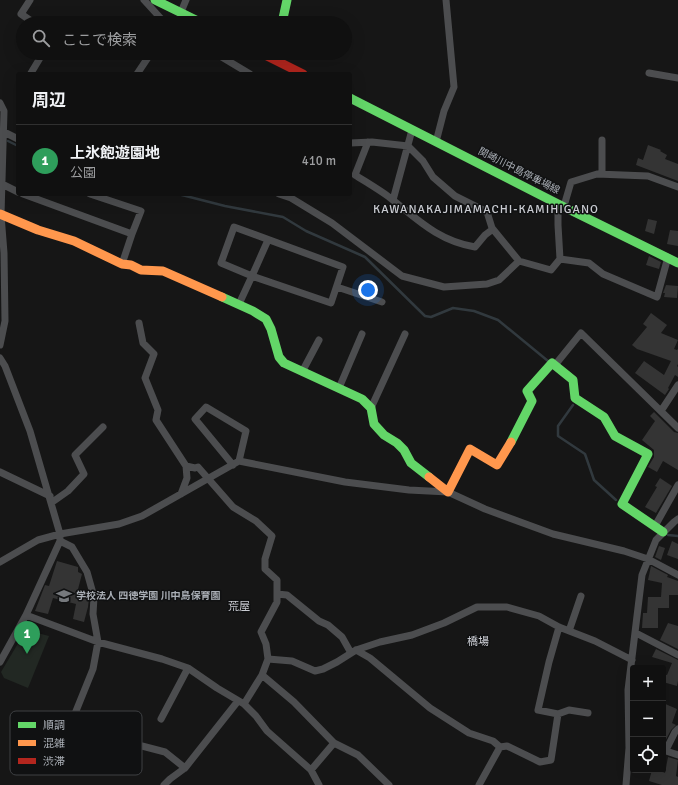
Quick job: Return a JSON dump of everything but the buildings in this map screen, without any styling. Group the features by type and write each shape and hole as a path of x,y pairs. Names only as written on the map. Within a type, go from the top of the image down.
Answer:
{"street":[{"path":"24,16 21,14 30,0"},
{"path":"144,0 159,16"},
{"path":"155,0 189,16"},
{"path":"181,12 186,0"},
{"path":"284,16 287,0"},
{"path":"436,142 444,111 454,87 446,0"},
{"path":"31,72 39,60"},
{"path":"139,72 147,60"},
{"path":"226,60 247,72"},
{"path":"277,60 299,72"},
{"path":"649,73 678,78"},
{"name":"関崎川中島停車場線","path":"352,99 678,263"},
{"path":"0,103 4,111 0,214 6,321 0,345"},
{"path":"393,200 412,130"},
{"path":"4,132 16,138"},
{"path":"602,140 602,174"},
{"path":"368,142 355,175 393,200 426,227 465,246 475,248 485,235 493,229"},
{"path":"352,143 368,142 408,146 423,161 433,177 455,196 487,212 493,229 520,262 551,270 560,259 558,225 561,205 571,182 598,174 648,176 678,187"},
{"path":"2,184 16,191"},
{"path":"28,196 132,234"},
{"path":"96,196 141,211 122,264"},
{"path":"284,196 332,223 402,276 444,287 487,284 498,280 520,262"},
{"path":"0,214 38,230 74,241 122,264 141,270 163,271 239,304 266,319 271,329 279,357 284,363 362,399 371,408 374,424 384,435 397,443 404,450 411,463 448,492 485,509 553,534 624,551 648,559 678,575"},
{"path":"234,227 343,267 331,303 252,276 220,263 234,227"},
{"path":"239,304 268,240"},
{"path":"560,259 589,262 603,274 657,297 668,257"},
{"path":"336,287 382,302"},
{"path":"139,323 143,343 154,354 145,378 158,410 156,420 186,466 187,478 181,494"},
{"path":"555,365 581,332 678,428"},
{"path":"339,388 362,334"},
{"path":"371,408 405,334"},
{"path":"302,372 320,340"},
{"path":"0,358 5,366 30,431 60,538 72,547 87,572 94,597 93,614 98,642 93,669 76,711"},
{"path":"448,492 470,449 497,465 532,401 527,390 552,363 574,380 575,398 604,417 615,436 648,454 622,504 663,532"},
{"path":"660,411 678,385"},
{"path":"0,562 38,540 60,538 118,524 142,516 236,463 246,431 206,407 195,418 236,463 345,482 409,490 448,492"},
{"path":"50,500 68,491 84,474 75,455 103,427"},
{"path":"164,785 170,778 185,768 241,703 262,675 268,659 266,644 261,632 277,602 277,580 265,569 265,559 272,536 256,521 233,508 198,467 195,468 186,466"},
{"path":"0,472 50,500"},
{"path":"655,526 678,485"},
{"path":"631,737 628,690 642,575 656,540 678,519"},
{"path":"0,662 26,615 60,538"},
{"path":"277,594 287,595 319,621 328,625 342,636 353,651 370,658 430,708 469,733 493,741 500,747 507,746 540,762 551,760 558,714"},
{"path":"569,631 581,596"},
{"path":"268,659 292,661 315,671 337,662 353,651 380,642 412,635 444,624 477,607 507,607 539,616 560,627 595,641 632,660"},
{"path":"26,615 98,642 188,668 241,703 256,716 267,731 311,770 319,785"},
{"path":"560,627 549,662 538,710 558,714 569,710 588,713"},
{"path":"636,633 678,655"},
{"path":"161,719 188,668"},
{"path":"262,675 294,702 334,743 358,755 388,785"},
{"path":"666,747 678,729"},
{"path":"311,770 334,743"},
{"path":"142,746 165,752 185,768"},
{"path":"479,785 500,747"},
{"path":"666,751 678,755"},
{"path":"626,785 630,754"}],"shaded area":[{"path":"26,630 49,636 28,688 4,678 1,672"}],"waterway":[{"path":"8,141 16,145"},
{"path":"186,196 225,206 283,217 306,231 365,257 425,316 431,317 453,308 474,311 498,320 548,361"},
{"path":"573,405 558,426 558,436 585,454 594,480 616,500"},
{"path":"668,535 678,536"}],"traffic: fast":[{"path":"155,0 188,16"},
{"path":"284,16 287,0"},
{"path":"352,99 558,204 678,263"},
{"path":"222,297 253,311 266,319 271,329 279,357 284,363 362,399 371,408 374,424 384,435 397,443 404,450 411,463 429,477"},
{"path":"511,442 532,401 527,391 552,363 573,380 575,398 604,417 615,436 648,454 622,504 663,532"}],"traffic: slow":[{"path":"0,214 38,230 74,241 122,264 131,265 141,270 163,271 222,297"},
{"path":"429,477 448,492 470,449 497,465 511,442"}],"traffic: jam":[{"path":"275,60 299,72"}],"place":[{"name":"学校法人 四徳学園 川中島保育園","path":"64,596"},
{"name":"上氷飽遊園地","path":"27,654"}],"district":[{"name":"KAWANAKAJIMAMACHI-KAMIHIGANO","path":"486,209"},
{"name":"荒屋","path":"239,606"},
{"name":"橋場","path":"478,641"}]}
